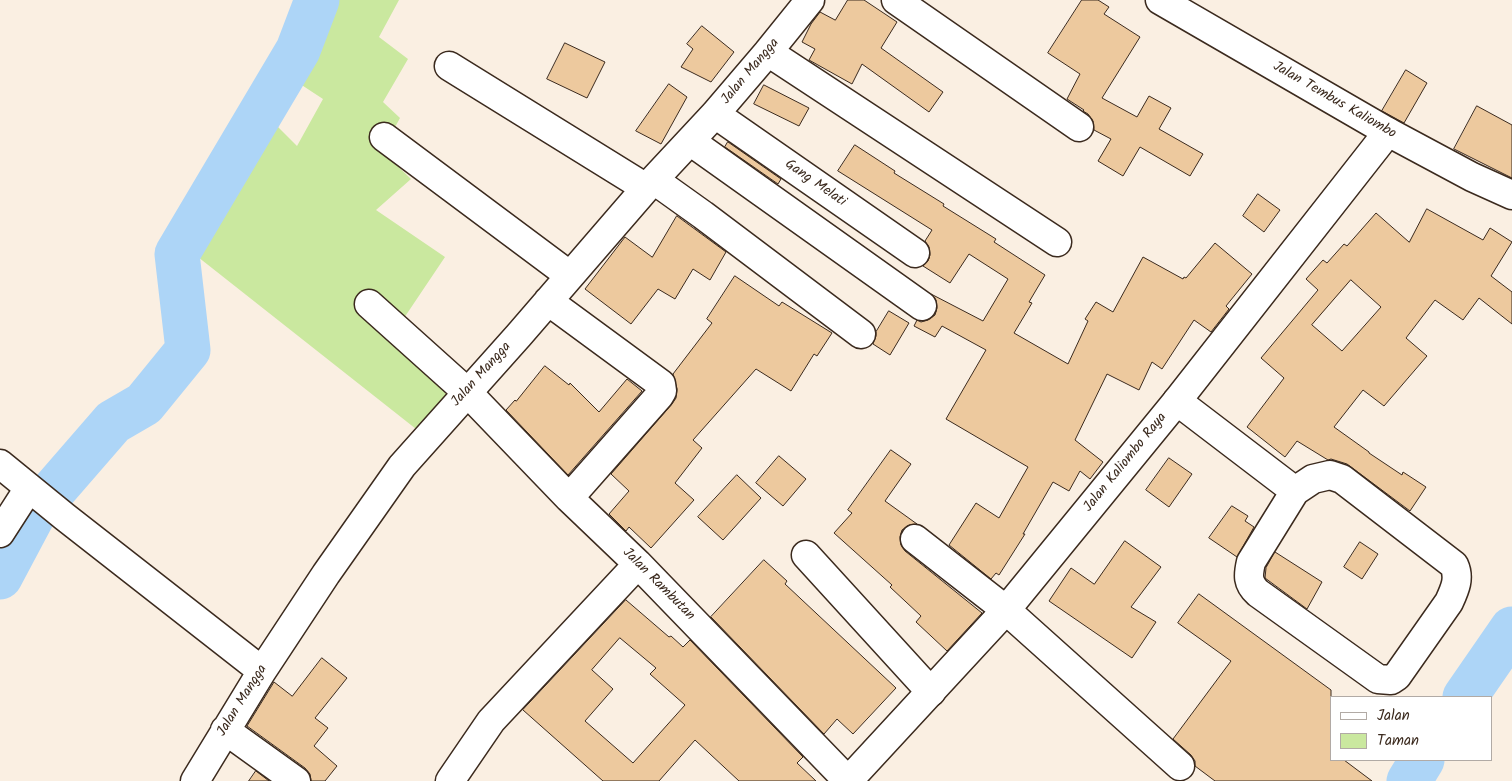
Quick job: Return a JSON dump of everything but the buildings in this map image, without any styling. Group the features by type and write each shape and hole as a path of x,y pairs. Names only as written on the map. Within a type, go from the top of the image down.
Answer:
{"street":[{"name":"Jalan Mangga","path":"195,781 262,670 326,574 402,466 569,275 715,114 810,0"},
{"path":"896,0 1079,127"},
{"name":"Jalan Tembus Kaliombo","path":"1160,0 1388,132 1472,177 1512,195"},
{"path":"768,52 1056,242"},
{"path":"449,66 703,215 861,334"},
{"name":"Gang Melati","path":"715,114 915,253"},
{"name":"Jalan Kaliombo Raya","path":"848,781 1006,610 1177,401 1388,132"},
{"path":"384,137 569,275"},
{"path":"690,141 922,306"},
{"path":"548,301 661,384 662,388 659,396 569,498"},
{"name":"Jalan Rambutan","path":"370,304 466,392 569,498 638,564 848,781"},
{"path":"1177,401 1295,492"},
{"path":"0,464 262,670"},
{"path":"1322,476 1336,476 1454,565 1457,571 1457,581 1449,602 1397,676 1391,680 1378,678 1250,587 1248,572 1251,562 1295,492 1322,476"},
{"path":"0,533 33,491"},
{"path":"915,539 1006,610 1180,766"},
{"path":"806,555 931,692"},
{"path":"450,781 491,721 638,564"},
{"path":"225,730 296,781"}],"green space":[{"path":"322,0 399,0 379,37 408,59 383,102 400,118 382,151 411,179 376,210 445,257 400,324 472,383 430,440 198,257 219,202 268,117 297,146 323,99 294,80"}],"waterway":[{"path":"0,577 34,513 113,422 144,404 188,350 177,254 298,50 317,0"},
{"path":"1466,696 1512,629"},
{"path":"1409,781 1421,761"}]}
